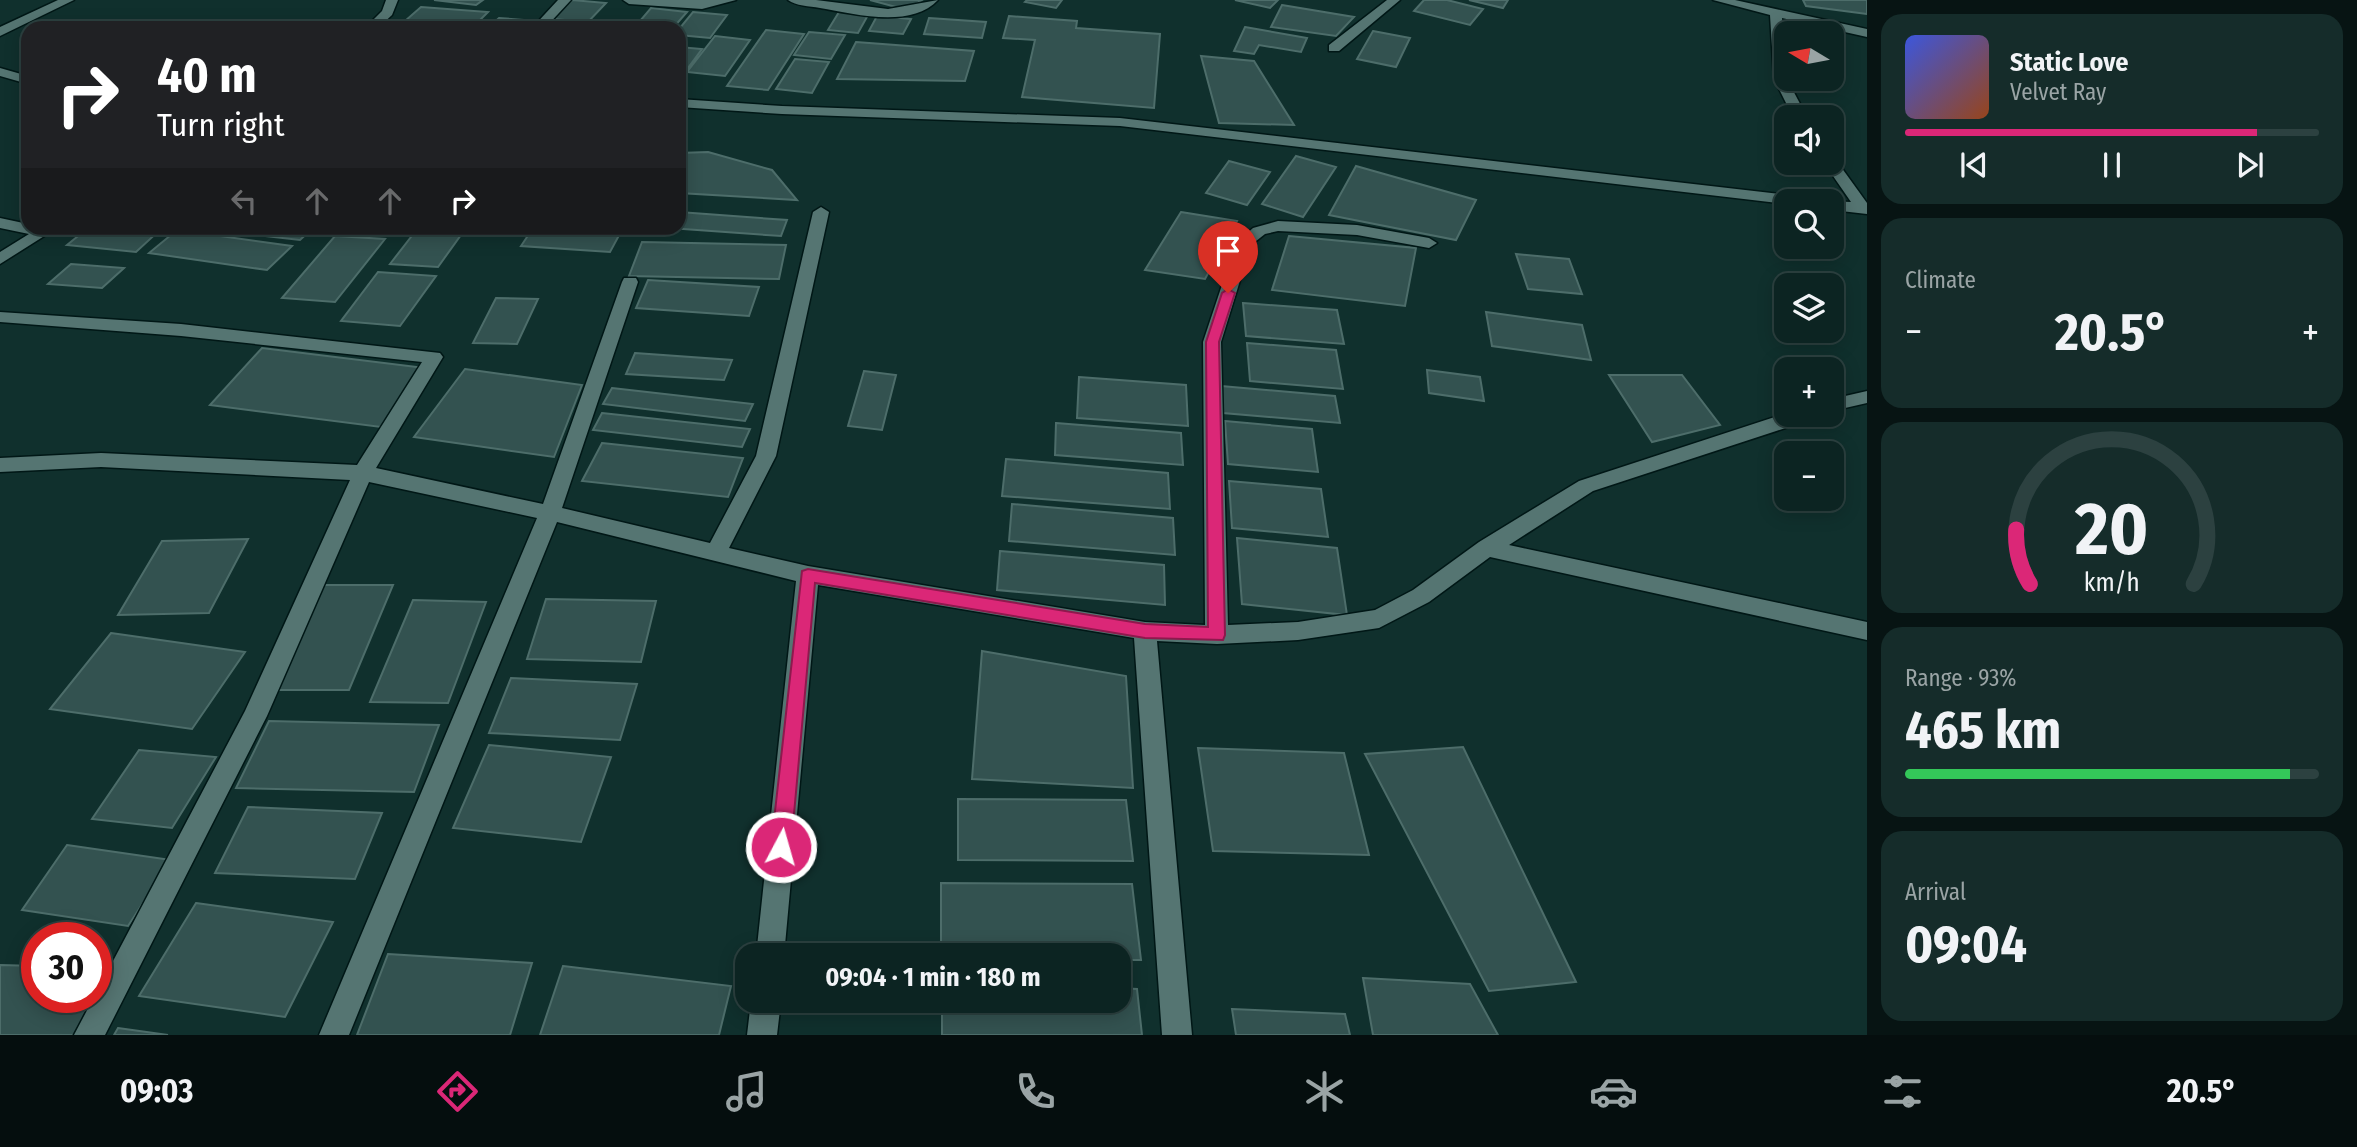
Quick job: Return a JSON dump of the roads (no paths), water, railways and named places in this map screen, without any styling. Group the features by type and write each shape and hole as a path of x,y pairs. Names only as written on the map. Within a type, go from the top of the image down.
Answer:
{"street":[{"path":"23,21 68,0"},
{"path":"378,21 388,12 392,0"},
{"path":"545,21 565,0"},
{"path":"629,0 702,5 730,0"},
{"path":"794,0 894,13 915,12 926,8 932,0"},
{"path":"1334,48 1394,0"},
{"path":"1719,0 1867,33"},
{"path":"1776,12 1777,76 1792,105"},
{"path":"0,32 21,22"},
{"path":"0,72 21,78"},
{"path":"686,103 782,110 1120,122 1774,198"},
{"path":"1840,175 1865,209"},
{"path":"1844,206 1865,209"},
{"path":"716,552 766,456 821,212"},
{"path":"0,223 21,226"},
{"path":"1217,635 1213,342 1244,243 1259,231 1278,226 1357,230 1429,243"},
{"path":"0,259 37,235"},
{"path":"334,1035 550,513 631,282"},
{"path":"0,317 181,330 434,356 363,473 256,716 89,1035"},
{"path":"1844,402 1867,397"},
{"path":"0,464 101,460 363,473 550,513 808,575 1145,631 1217,635 1298,631 1379,619 1421,596 1487,548 1586,486 1774,424"},
{"path":"1487,548 1867,631"},
{"path":"771,943 808,575"},
{"path":"1145,631 1177,1035"},
{"path":"762,1035 764,1013"}]}
